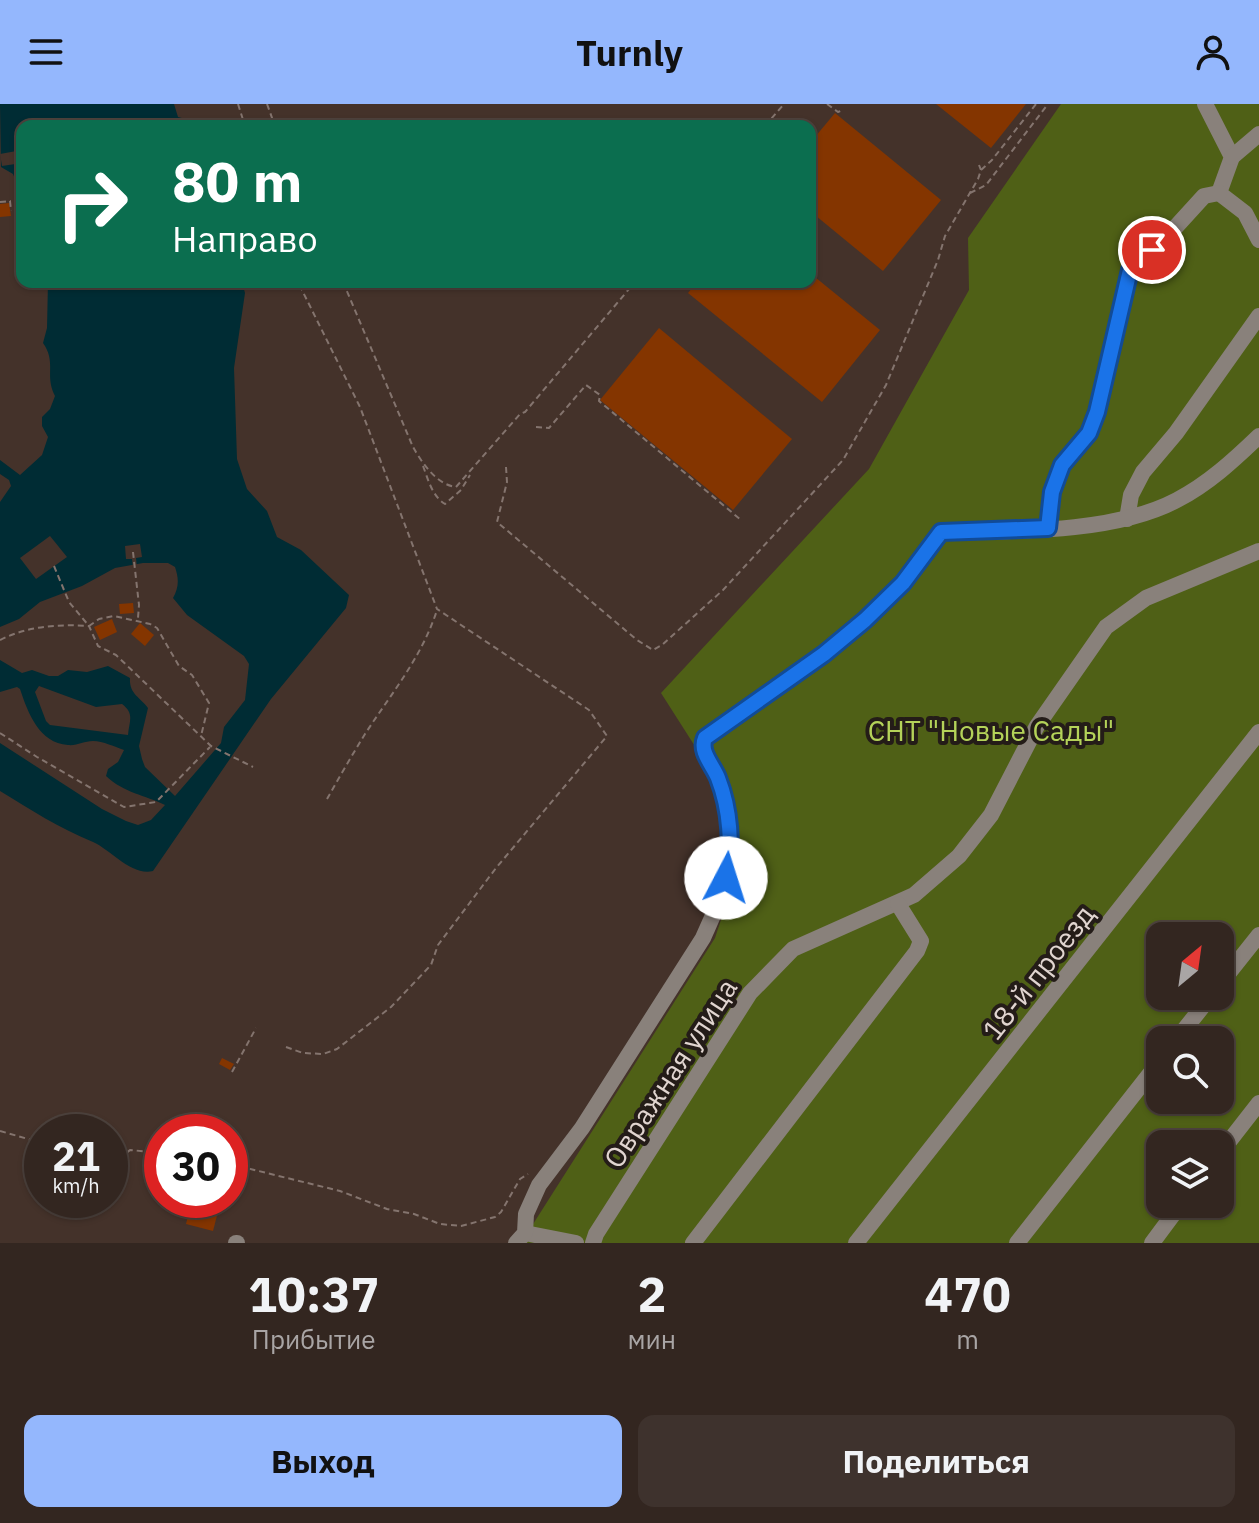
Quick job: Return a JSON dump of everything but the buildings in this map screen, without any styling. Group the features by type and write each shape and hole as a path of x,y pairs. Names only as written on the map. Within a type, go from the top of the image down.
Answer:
{"street":[{"path":"1205,104 1232,157"},
{"path":"1219,193 1232,157 1259,134"},
{"path":"1048,528 1052,492 1062,465 1089,433 1097,412 1130,270 1204,196 1219,193 1245,213 1259,240"},
{"path":"1127,519 1131,495 1143,472 1176,433 1259,316"},
{"path":"576,1243 520,1238 526,1214 546,1174 582,1128 710,923 726,878 730,846 723,793 703,748 705,738 824,654 865,620 903,583 941,532 1048,528 1127,519 1151,512 1179,500 1232,461 1259,436"},
{"name":"Овражная улица","path":"593,1243 750,993 793,949 898,904 914,895 959,856 983,825 1037,726 1106,627 1146,598 1259,551"},
{"name":"18-й проезд","path":"856,1243 1259,732"},
{"path":"693,1243 917,951 921,941 898,904"},
{"path":"1234,966 1259,935"},
{"path":"1187,1026 1200,1010"},
{"path":"1017,1243 1146,1079"},
{"path":"1234,1135 1259,1103"},
{"path":"1152,1243 1171,1218"}],"path":[{"path":"770,120 784,104"},
{"path":"827,104 838,112 843,110"},
{"path":"506,467 507,482 497,522 637,640 653,650 657,649 723,590 843,460 886,385 945,236 981,170 1036,104"},
{"path":"969,193 986,185 1048,104"},
{"path":"979,165 981,170"},
{"path":"0,202 10,201 11,211"},
{"path":"286,1047 303,1053 323,1054 337,1049 391,1007 431,965 438,945 496,868 607,736 589,710 437,609 360,407 301,288"},
{"path":"346,288 440,503 445,504 461,490 470,474"},
{"path":"422,464 450,487 456,487 630,288"},
{"path":"536,427 549,428 556,423 586,385 600,395 599,401 741,520"},
{"path":"133,552 138,620"},
{"path":"54,566 69,602 89,626 98,646 116,655 211,746 253,767"},
{"path":"327,799 411,667 437,609"},
{"path":"0,640 26,629 65,624 89,626 99,619 114,616 138,620 157,628 179,666 192,675 209,703 201,736"},
{"path":"0,733 124,807 156,802 211,746"},
{"path":"232,1072 256,1028"},
{"path":"0,1131 24,1138"},
{"path":"248,1168 340,1191 440,1224 461,1226 495,1217 520,1179 529,1173 546,1174"}],"green space":[{"name":"СНТ \"Новые Сады\"","path":"1061,104 1259,104 1259,1243 521,1243 715,938 737,871 728,798 661,693 869,469 969,290 968,238"}],"water":[{"path":"0,104 174,104 178,117 189,120 16,120 16,182 13,174 1,167"},
{"path":"48,288 244,288 234,368 237,459 247,489 267,511 277,537 301,550 349,595 346,608 271,699 153,871 145,872 129,866 100,846 0,791 0,743 102,809 126,821 138,825 151,820 165,805 127,790 106,776 124,750 97,741 71,745 58,743 42,733 31,717 20,689 17,687 0,692 0,660 22,673 32,670 58,676 68,670 87,672 108,666 130,678 133,692 148,708 139,746 145,767 175,796 221,743 224,727 245,700 249,664 244,656 187,615 173,598 177,575 175,567 168,563 115,568 82,586 40,602 19,619 0,627 0,502 11,486 9,480 0,474 0,460 20,475 42,455 48,437 42,426 42,417 50,409 55,396 50,382 49,357 43,343 47,328","holes":["39,686 96,707 122,704 130,715 128,735 50,725 35,692"]}],"pier":[{"path":"16,151 16,164 2,166 0,154"},
{"path":"50,536 67,557 36,579 20,558"},
{"path":"140,544 142,557 136,558 137,568 133,568 132,559 126,559 125,546"}],"route":[{"path":"726,878 730,858 726,807 718,777 703,748 705,738 824,654 865,620 903,583 941,532 1048,528 1052,492 1062,465 1089,433 1097,412 1130,270 1152,250"}]}
